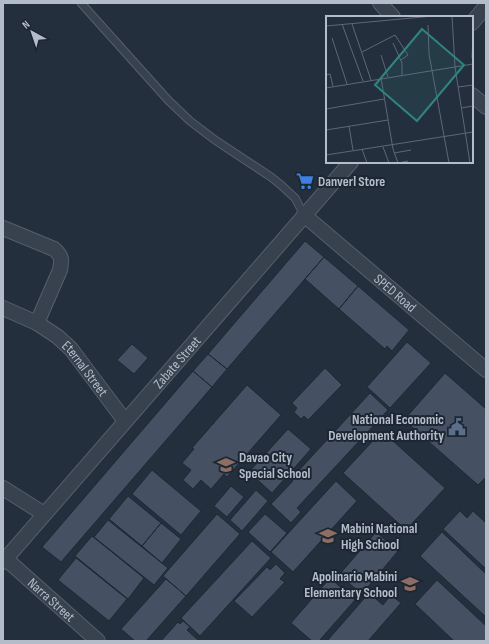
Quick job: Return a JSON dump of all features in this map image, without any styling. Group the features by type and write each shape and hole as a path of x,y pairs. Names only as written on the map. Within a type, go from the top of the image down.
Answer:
{"street":[{"path":"380,3 392,16"},
{"path":"473,21 486,6"},
{"path":"473,96 486,107"},
{"name":"Zabate Street","path":"4,560 350,163"},
{"name":"SPED Road","path":"304,215 486,370"},
{"path":"3,228 54,249 60,254 62,260 60,270 37,323"},
{"name":"Eternal Street","path":"3,308 37,323 58,337 71,349 125,421"},
{"path":"3,488 44,514"},
{"name":"Narra Street","path":"4,560 98,641"}],"lane":[{"path":"81,3 168,100 190,121 281,185 295,198 304,215"}],"building":[{"path":"305,241 324,257 227,369 208,354"},
{"path":"324,257 358,286 339,309 305,279"},
{"path":"358,286 409,330 392,351 387,346 385,349 339,309"},
{"path":"407,342 431,363 390,408 367,387"},
{"path":"132,344 148,358 134,374 117,360"},
{"path":"208,354 227,369 212,387 193,371"},
{"path":"325,368 342,385 308,420 304,416 301,419 294,412 297,408 292,403"},
{"path":"193,371 212,387 61,562 42,547"},
{"path":"445,373 486,409 486,477 478,485 404,420"},
{"path":"247,385 281,415 227,477 224,474 211,489 201,480 193,489 183,480 191,470 182,463 194,449 192,448"},
{"path":"370,393 388,410 297,508 301,512 291,523 271,504 293,481 291,479"},
{"path":"288,429 311,449 272,493 249,472"},
{"path":"382,431 445,488 406,530 343,473"},
{"path":"152,470 201,511 181,535 132,494"},
{"path":"336,481 357,501 293,572 271,552"},
{"path":"231,486 244,497 227,517 214,506"},
{"path":"256,490 268,501 242,531 230,520"},
{"path":"128,496 161,523 142,546 109,519"},
{"path":"460,511 467,518 473,511 486,523 486,569 443,529"},
{"path":"217,514 240,534 186,596 163,576"},
{"path":"265,514 287,533 270,552 248,532"},
{"path":"108,520 168,568 154,585 94,537"},
{"path":"161,523 181,539 162,563 142,546"},
{"path":"376,532 398,551 362,594 339,575"},
{"path":"442,532 486,574 486,617 420,556"},
{"path":"92,536 144,578 128,599 75,556"},
{"path":"252,541 271,558 200,636 181,618"},
{"path":"76,558 127,599 109,621 58,580"},
{"path":"276,564 285,573 280,579 285,582 252,617 234,601 267,567 270,570"},
{"path":"330,578 355,600 319,641 312,641 291,623"},
{"path":"166,579 186,596 146,641 135,641 121,629"},
{"path":"437,580 486,626 486,641 454,641 415,604"},
{"path":"369,593 383,605 391,595 401,603 368,641 327,641"},
{"path":"183,621 190,627 187,630 199,641 161,641 178,622 180,624"}],"place":[{"name":"Danverl Store","path":"305,181"},
{"name":"National Economic Development Authority","path":"457,427"},
{"name":"Davao City Special School","path":"226,465"},
{"name":"Mabini National High School","path":"328,536"},
{"name":"Apolinario Mabini Elementary School","path":"410,584"}]}
